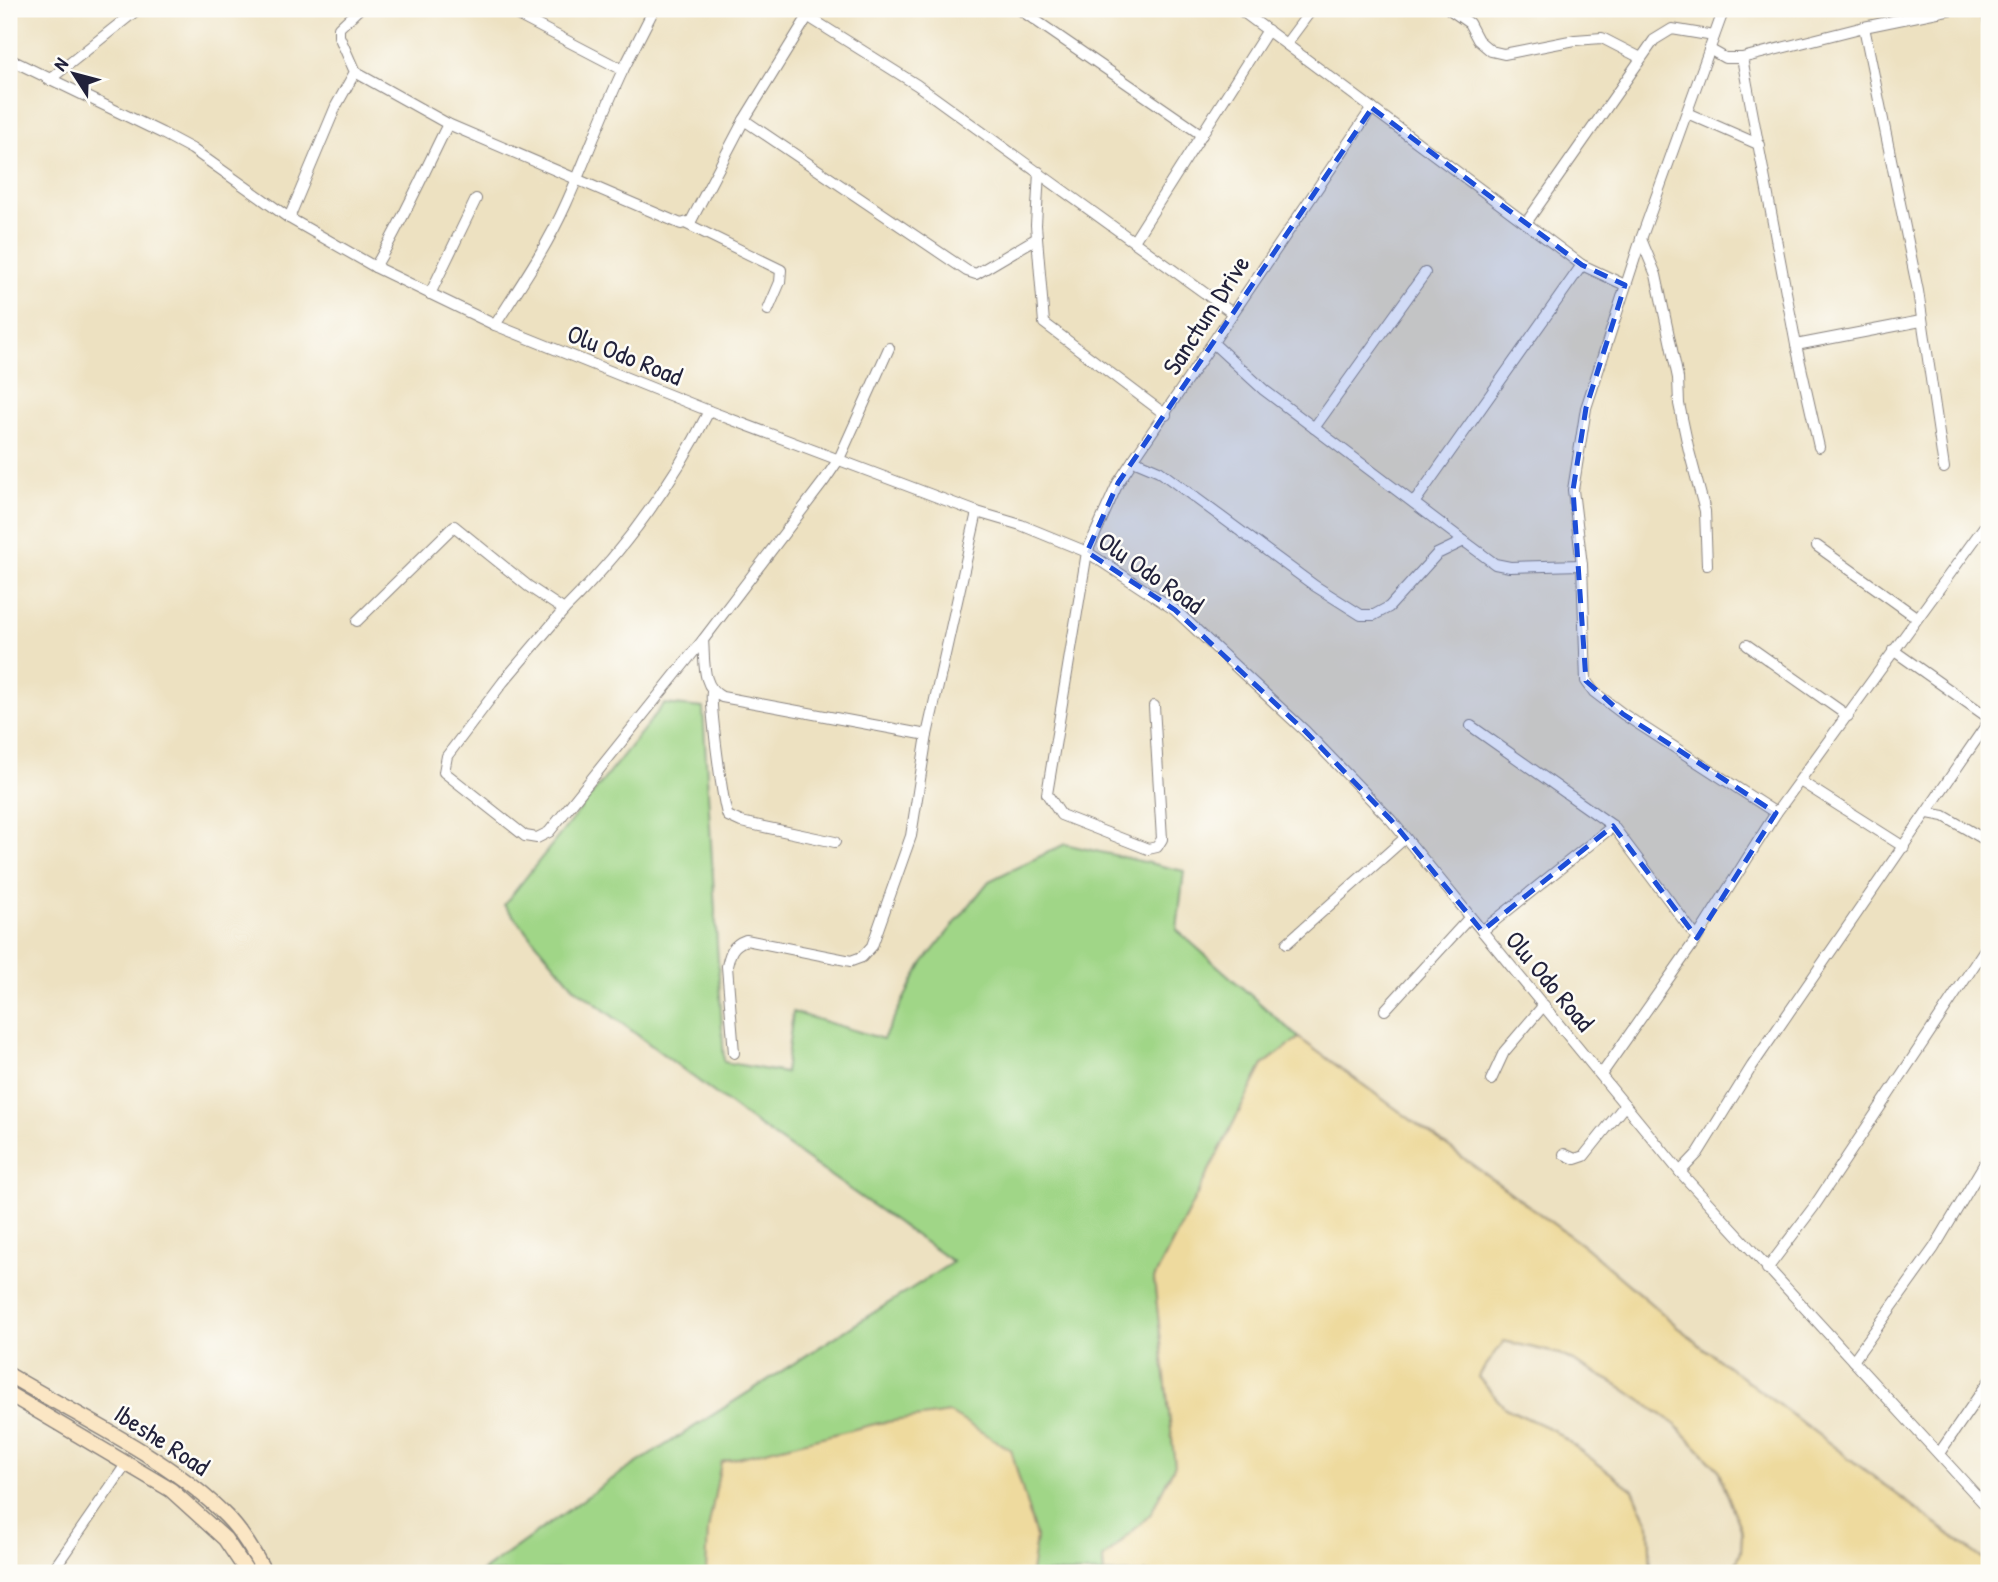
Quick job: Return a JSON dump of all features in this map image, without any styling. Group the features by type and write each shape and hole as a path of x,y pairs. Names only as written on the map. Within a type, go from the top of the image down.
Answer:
{"main road":[{"name":"Ibeshe Road","path":"9,1376 134,1449 209,1500 228,1518 265,1573"},
{"name":"Ibeshe Road","path":"9,1394 171,1490 210,1524 244,1571"}],"street":[{"path":"359,9 339,28 339,36 355,72 448,124 681,224 687,224 781,270 780,282 768,310"},
{"path":"506,9 623,70"},
{"path":"495,325 533,265 566,204 599,118 654,9"},
{"path":"796,9 917,85 1231,312"},
{"path":"1019,9 1202,135"},
{"path":"1238,9 1582,265 1625,285"},
{"path":"1286,44 1312,9"},
{"path":"1449,9 1469,23 1485,46 1504,54 1576,40 1602,38 1639,57"},
{"path":"1724,9 1625,285 1586,408 1573,490 1582,565 1586,681 1594,692 1776,813"},
{"path":"1709,49 1725,58 1742,58 1864,27 1952,9"},
{"path":"1986,9 1989,24"},
{"path":"49,80 134,10"},
{"path":"687,224 744,120 808,16"},
{"path":"1864,27 1918,291 1944,468"},
{"path":"1526,223 1639,57 1659,34 1672,29 1714,36"},
{"path":"1134,241 1268,30"},
{"path":"1742,58 1796,345 1819,447"},
{"name":"Olu Odo Road","path":"9,59 192,149 289,218 374,267 495,325 709,411 977,513 1021,525 1087,552 1175,610 1305,731 1405,838 1680,1171 1767,1269 1988,1506"},
{"path":"289,218 336,107 355,72"},
{"name":"Sanctum Drive","path":"1154,706 1162,839 1157,847 1148,849 1061,815 1047,794 1087,552 1118,483 1166,415 1231,312 1372,108"},
{"path":"1687,113 1760,145"},
{"path":"744,120 967,271 976,274 1037,238"},
{"path":"374,267 405,215 417,184 448,124"},
{"path":"1039,172 1037,238 1044,323 1166,415"},
{"path":"430,294 476,199"},
{"path":"1641,239 1656,275 1678,378 1679,404 1705,512 1707,565"},
{"path":"1414,503 1582,265"},
{"path":"1314,428 1425,273"},
{"path":"1796,345 1921,321"},
{"path":"1213,343 1264,390 1495,564 1582,565"},
{"path":"709,411 663,492 605,566 503,682 447,756 444,772 525,836 537,838 549,832 703,640 839,459 889,348"},
{"path":"1133,460 1159,471 1315,586 1361,615 1374,615 1389,607 1437,554 1464,541"},
{"path":"734,1053 727,966 737,943 746,940 851,961 862,957 872,946 911,836 927,735 977,513"},
{"path":"1601,1075 1697,938 1776,813 1989,520"},
{"path":"356,621 454,526 528,586 565,610"},
{"path":"1817,546 1916,617"},
{"path":"703,640 707,682 712,692 710,704 721,766 722,800 729,816 741,822 835,842"},
{"path":"1748,645 1848,716"},
{"path":"1680,1171 1698,1153 1752,1066 1928,813 1989,719 1893,650"},
{"path":"712,692 722,697 927,735"},
{"path":"1471,726 1613,826 1697,938"},
{"path":"1800,781 1904,847"},
{"path":"1928,813 1944,816 1989,842"},
{"path":"1482,931 1613,826"},
{"path":"1287,943 1405,838"},
{"path":"1385,1010 1470,917"},
{"path":"1767,1269 1821,1196 1989,943"},
{"path":"1491,1080 1504,1052 1545,1005"},
{"path":"1564,1154 1575,1159 1584,1156 1625,1105"},
{"path":"1853,1361 1934,1248 1989,1156"},
{"path":"1940,1452 1989,1381"},
{"path":"51,1573 127,1463"}],"highlighted area":[{"path":"1372,108 1582,265 1625,285 1586,408 1573,490 1586,681 1623,714 1776,813 1697,938 1613,826 1482,931 1391,820 1305,731 1175,610 1087,552 1118,483"}],"green space":[{"path":"664,704 703,708 724,1062 785,1073 793,1012 883,1039 922,964 989,881 1065,844 1184,871 1177,930 1299,1038 1263,1065 1154,1279 1175,1465 1150,1515 1103,1559 1104,1573 574,1573 572,1570 480,1573 609,1481 953,1262 741,1113 575,988 504,905"}],"sand":[{"path":"1299,1038 1585,1247 1698,1344 1989,1564 1989,1573 1732,1573 1741,1551 1742,1533 1718,1469 1675,1424 1618,1385 1560,1354 1504,1341 1478,1377 1505,1408 1553,1430 1633,1490 1649,1525 1651,1573 1104,1573 1103,1559 1150,1515 1175,1465 1154,1279 1263,1065"},
{"path":"950,1413 1011,1450 1036,1537 1031,1573 706,1573 708,1530 721,1462 879,1423"}]}
